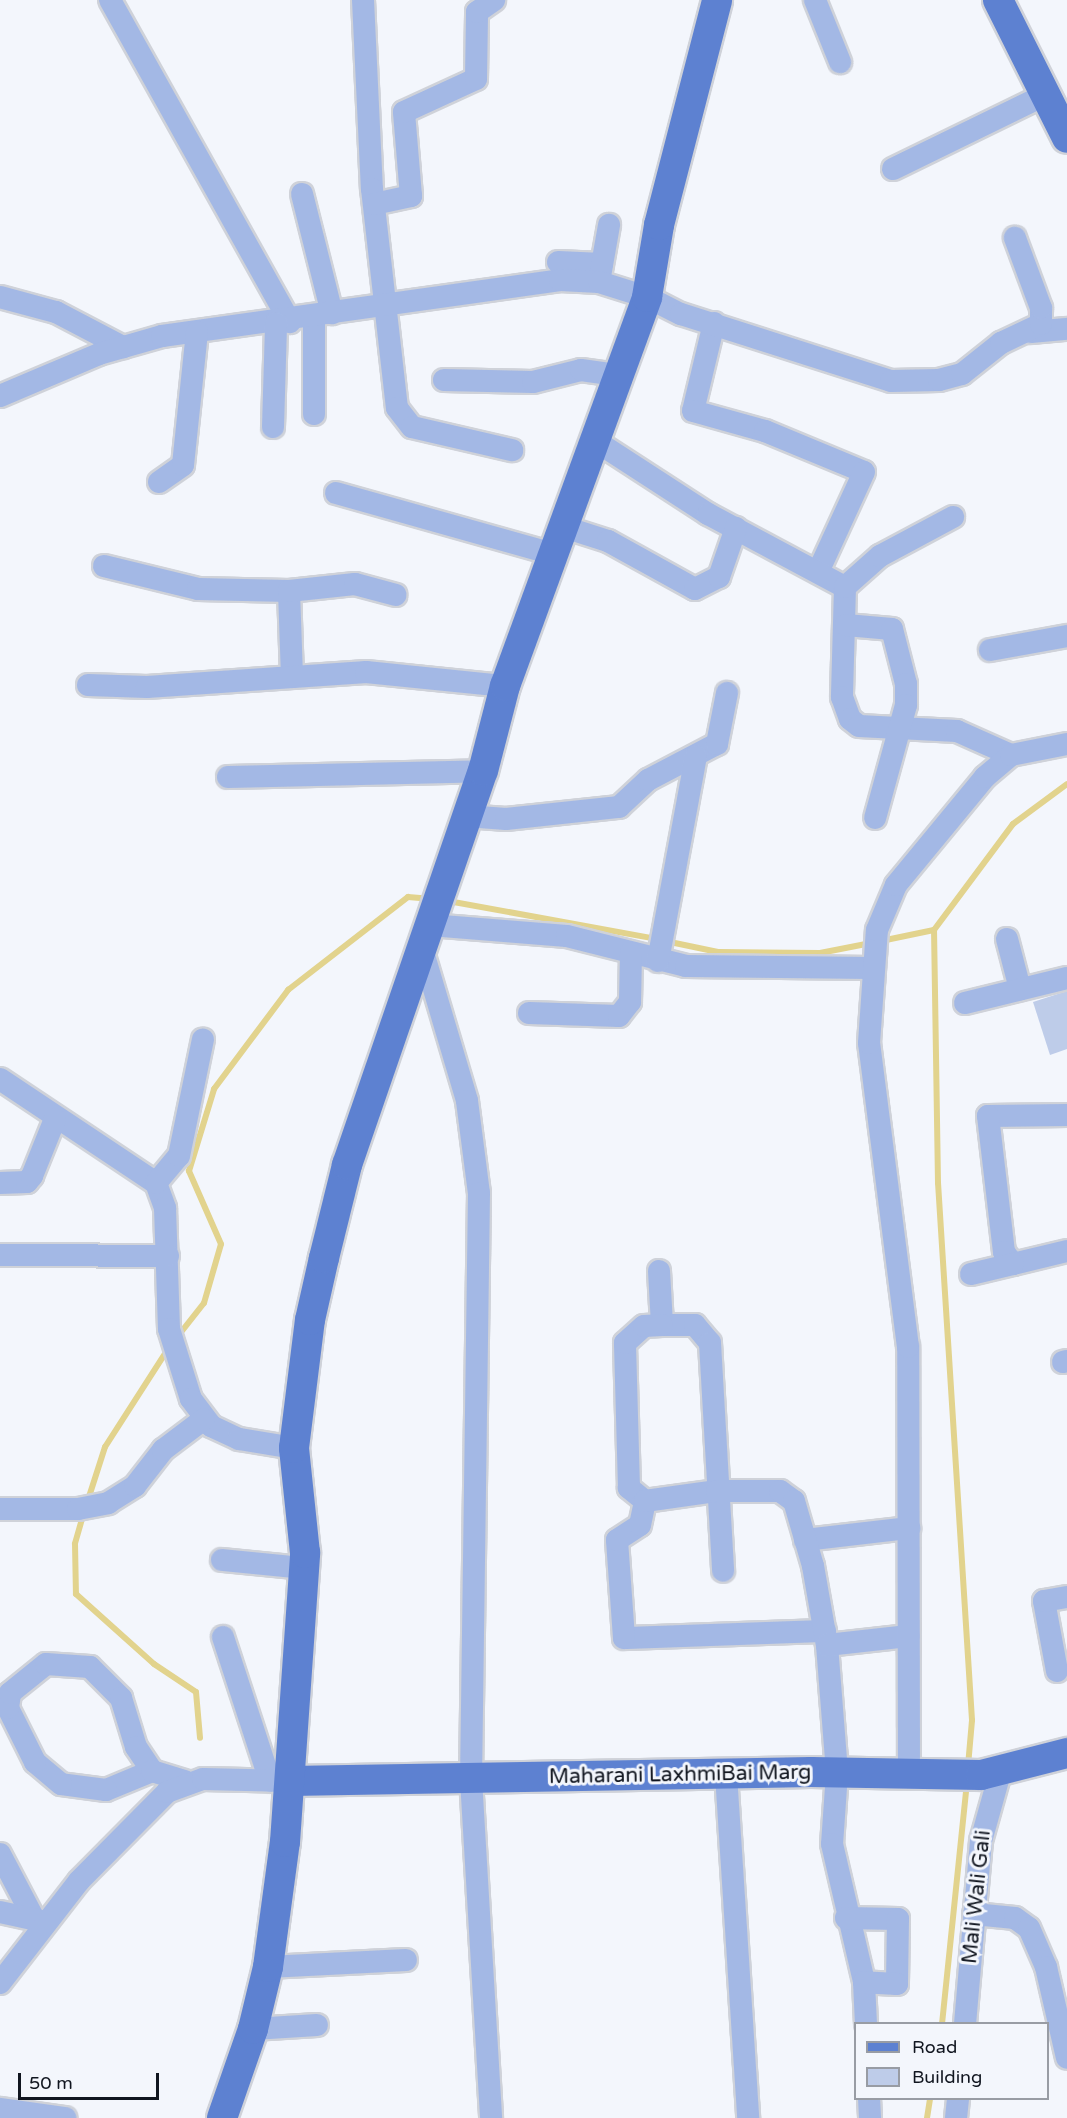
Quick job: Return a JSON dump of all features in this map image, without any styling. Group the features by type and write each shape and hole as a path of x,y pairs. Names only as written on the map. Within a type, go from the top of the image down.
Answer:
{"main road":[{"path":"222,2118 253,2029 268,1967 280,1781 304,1568 294,1448 310,1320 347,1165 483,771 505,686 647,297 659,225 717,0"},
{"path":"998,0 1067,138"},
{"name":"Maharani LaxhmiBai Marg","path":"280,1781 726,1774 837,1773 922,1776 990,1774 1067,1753"}],"street":[{"path":"110,0 283,323 273,427"},
{"path":"363,0 374,204 387,305 393,390 403,422 512,450"},
{"path":"374,204 411,196 404,112 476,79 477,12 494,0"},
{"path":"815,0 840,62"},
{"path":"893,169 1045,95"},
{"path":"302,194 323,315 314,414"},
{"path":"600,273 609,225"},
{"path":"1015,237 1043,318 1031,332"},
{"path":"558,262 600,273 647,297 714,323 891,381 912,382 962,374 1001,343 1031,332 1067,329"},
{"path":"0,396 123,347 197,332 283,323 600,273"},
{"path":"0,297 56,312 123,347"},
{"path":"714,323 693,411 765,431 864,472 819,570"},
{"path":"159,482 183,465 197,332"},
{"path":"444,380 533,382 581,370 617,375"},
{"path":"594,440 736,528 819,570 845,587"},
{"path":"336,493 553,554"},
{"path":"953,517 880,556 845,587 844,708 859,726 898,727 978,736 1011,755"},
{"path":"564,527 608,541 695,589 719,577 736,528"},
{"path":"104,566 198,589 289,591 355,584 396,595"},
{"path":"289,591 292,677"},
{"path":"846,625 883,626 898,637 906,684 898,727 875,818"},
{"path":"990,650 1067,636"},
{"path":"88,686 366,672 505,686"},
{"path":"466,816 506,819 606,812 620,807 658,774 717,744 726,693"},
{"path":"922,1776 909,1636 908,1347 869,1043 875,950 896,885 915,859 985,777 1011,755 1067,744"},
{"path":"658,961 696,756"},
{"path":"228,777 483,771"},
{"path":"491,2118 471,1779 479,1193 467,1101 429,930 567,936 658,961 875,950"},
{"path":"1007,939 1020,989"},
{"path":"529,1013 619,1016 630,1002 630,953"},
{"path":"965,1003 1067,978"},
{"path":"156,1183 179,1155 186,1135 203,1039"},
{"path":"1,1083 156,1183 163,1192 174,1344 191,1400 204,1419 239,1440 294,1448"},
{"path":"1013,1264 1000,1240 988,1116 1067,1115"},
{"path":"0,1183 27,1182 32,1176 55,1119"},
{"path":"971,1274 1067,1251"},
{"path":"0,1255 168,1256"},
{"path":"659,1271 662,1325"},
{"path":"723,1571 717,1491 710,1343 695,1325 645,1326 625,1343 629,1488 645,1500 717,1491 790,1494 806,1540 826,1638 837,1773 832,1844 846,1918 864,1982 866,2022"},
{"path":"0,1509 86,1508 129,1491 163,1450 204,1419"},
{"path":"645,1500 640,1525 617,1540 624,1638 909,1636"},
{"path":"806,1540 909,1528"},
{"path":"222,1560 304,1568"},
{"path":"1057,1671 1044,1601 1067,1597"},
{"path":"152,1771 136,1747 121,1698 90,1667 46,1664 10,1694 8,1708 35,1762 61,1784 106,1790 152,1771 185,1781 280,1781 223,1637"},
{"path":"726,1774 748,2118 726,2118"},
{"name":"Mali Wali Gali","path":"965,2022 981,1841 990,1774"},
{"path":"0,1983 41,1921 167,1792 185,1781"},
{"path":"0,1854 41,1921"},
{"path":"0,1912 41,1921"},
{"path":"975,1914 1015,1918 1029,1928 1059,1986 1067,2058"},
{"path":"846,1918 898,1919 897,1984 864,1982"},
{"path":"268,1967 406,1960"},
{"path":"253,2029 317,2025"},
{"path":"869,2100 870,2118"},
{"path":"956,2118 958,2100"},
{"path":"0,2109 65,2118"}],"building":[{"path":"1067,991 1067,1049 1050,1055 1033,1002"}],"waterway":[{"path":"968,1766 972,1720 938,1183 934,930 1013,824 1067,784"},
{"path":"178,1336 204,1303 221,1244 189,1171 214,1089 288,990 408,897 429,899"},
{"path":"448,901 651,938"},
{"path":"881,941 934,930"},
{"path":"670,942 718,952 820,953 871,943"},
{"path":"87,1503 105,1447 168,1349"},
{"path":"84,1512 75,1544 76,1594 154,1664 196,1692 200,1738"},
{"path":"942,2022 967,1783"},
{"path":"927,2118 930,2100"}]}
